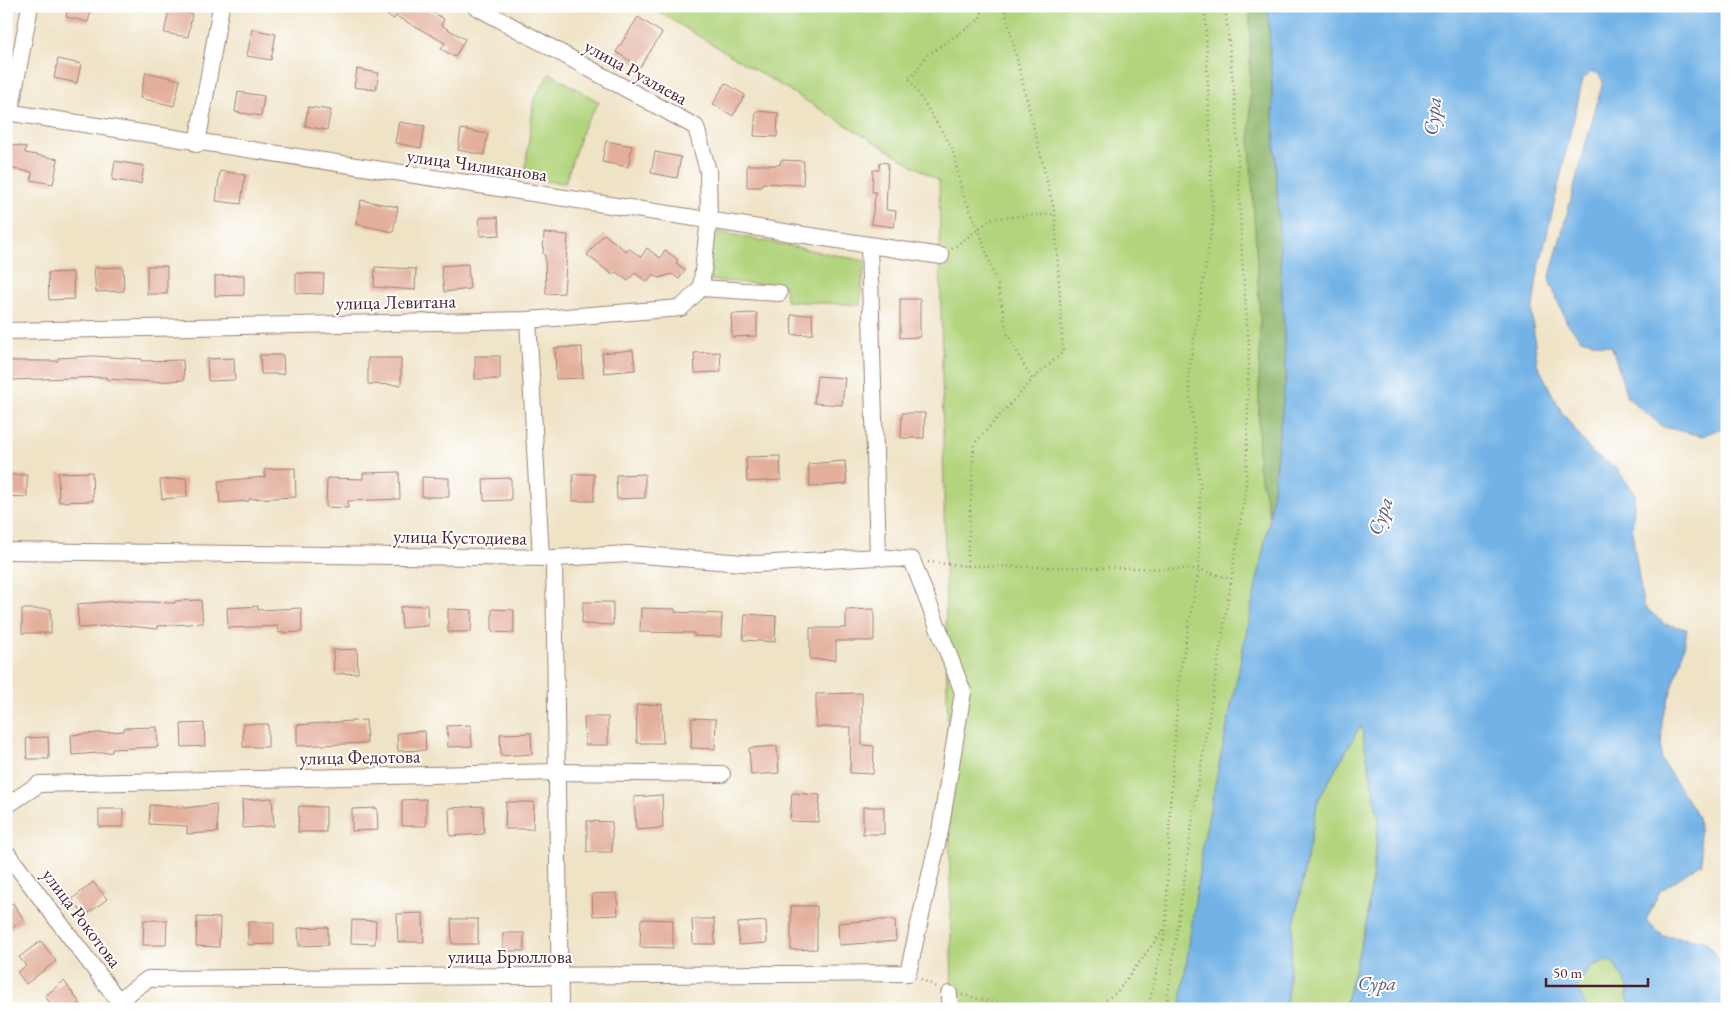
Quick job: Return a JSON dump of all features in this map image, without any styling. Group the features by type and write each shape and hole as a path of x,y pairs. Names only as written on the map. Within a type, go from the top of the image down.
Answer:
{"street":[{"path":"8,112 30,6"},
{"path":"198,144 221,6"},
{"name":"улица Рузляева","path":"475,6 696,127 708,171 709,219 701,288"},
{"name":"улица Чиликанова","path":"8,112 198,144 709,219 941,256"},
{"path":"869,245 878,557"},
{"path":"701,288 779,293"},
{"name":"улица Левитана","path":"6,331 528,320 681,308 701,288"},
{"path":"528,320 548,558 557,772 560,1009"},
{"name":"улица Кустодиева","path":"6,551 548,558 629,554 756,564 878,557 912,560"},
{"path":"908,973 940,830 963,692 912,560"},
{"name":"улица Федотова","path":"6,806 39,784 557,772 722,774"},
{"name":"улица Рокотова","path":"6,852 122,1005"},
{"name":"улица Брюллова","path":"122,1005 148,979 908,973"}],"path":[{"path":"984,6 979,20 926,56 912,78 908,77 952,148 962,192 978,228 998,286 1007,333 1032,380"},
{"path":"967,566 974,444 1032,380 1063,352 1055,214 1004,6"},
{"path":"1148,1009 1166,927 1170,808 1179,678 1199,569 1200,486 1188,377 1213,220 1205,6"},
{"path":"1166,1009 1230,579 1246,488 1249,349 1242,258 1236,112 1225,6"},
{"path":"941,256 992,218 1055,214"},
{"path":"912,560 967,566 1199,569 1230,579"},
{"path":"1094,1009 1117,992 1166,927"},
{"path":"908,973 949,1001 975,996 1027,1009"}],"green space":[{"path":"649,6 1251,6 1270,517 1183,1009 952,1009 939,181"},
{"path":"1250,6 1268,6 1286,374 1270,517 1258,466 1260,319 1250,147"},
{"path":"550,73 599,102 583,128 565,183 524,179 534,99"},
{"path":"714,231 865,261 860,305 786,301 785,286 708,280"},
{"path":"1361,724 1379,820 1367,921 1344,1009 1286,1009 1293,930 1318,800"},
{"path":"1612,961 1629,987 1627,998 1633,1009 1587,1009 1576,987 1592,965"}],"water":[{"name":"Сура","path":"1268,6 1727,6 1727,426 1702,436 1663,427 1627,397 1612,347 1581,339 1567,323 1549,280 1603,81 1598,73 1591,72 1583,79 1537,277 1532,314 1537,364 1561,411 1592,453 1615,467 1635,493 1632,531 1643,605 1664,624 1687,629 1682,658 1662,719 1661,759 1698,817 1702,863 1660,891 1646,920 1663,936 1705,941 1727,970 1727,1009 1633,1009 1627,998 1628,987 1612,961 1592,965 1577,986 1587,1009 1344,1009 1367,921 1379,820 1361,725 1318,800 1293,930 1286,1009 1180,1009 1203,843 1270,517 1286,374"}],"building":[{"path":"68,6 92,6 88,22 66,17"},
{"path":"370,6 422,6 444,19 441,25 465,39 455,57 441,49 445,43 396,16 394,19"},
{"path":"169,10 192,14 188,37 164,33"},
{"path":"638,17 662,33 640,67 616,52"},
{"path":"252,29 276,34 271,60 247,56"},
{"path":"58,59 81,64 77,83 54,78"},
{"path":"357,69 379,73 376,90 354,87"},
{"path":"146,72 180,80 174,106 140,98"},
{"path":"725,83 745,95 733,116 713,104"},
{"path":"238,92 264,96 261,116 235,112"},
{"path":"308,107 331,110 327,130 305,126"},
{"path":"756,111 778,113 777,137 754,136"},
{"path":"399,122 425,126 421,148 395,143"},
{"path":"461,129 488,134 484,155 458,150"},
{"path":"606,141 632,146 628,167 602,162"},
{"path":"6,144 26,147 25,153 58,159 53,184 31,180 32,172 6,168"},
{"path":"655,152 681,157 677,178 651,173"},
{"path":"781,160 804,161 803,185 762,183 762,187 747,187 747,165 780,165"},
{"path":"115,161 144,166 141,184 112,180"},
{"path":"880,162 888,163 886,210 896,211 894,227 871,224 876,192 872,192 873,170 879,170"},
{"path":"220,171 245,175 241,204 216,201"},
{"path":"361,200 398,207 393,232 356,224"},
{"path":"498,217 500,235 480,236 479,218"},
{"path":"544,233 568,235 564,293 546,294 545,255 543,254"},
{"path":"604,234 626,251 628,248 641,257 647,248 660,258 665,250 678,260 676,263 685,270 679,279 672,274 659,278 653,274 647,282 635,273 628,281 616,272 613,275 587,255"},
{"path":"468,264 470,289 444,292 441,266"},
{"path":"147,266 167,266 167,294 147,294"},
{"path":"123,267 124,291 96,292 94,268"},
{"path":"375,267 416,269 415,290 374,287"},
{"path":"73,272 74,299 49,300 48,273"},
{"path":"296,273 324,274 323,294 296,293"},
{"path":"244,275 244,295 215,296 215,276"},
{"path":"900,299 920,299 920,337 900,338"},
{"path":"757,313 757,336 732,337 731,314"},
{"path":"812,314 813,334 792,335 791,315"},
{"path":"582,347 583,378 556,379 555,348"},
{"path":"633,350 635,370 604,373 602,353"},
{"path":"720,352 721,372 695,373 694,353"},
{"path":"260,355 283,355 284,374 261,374"},
{"path":"93,356 142,359 141,361 183,360 184,380 155,382 106,379 106,377 9,380 9,361 58,361 58,358"},
{"path":"475,356 500,356 500,379 475,379"},
{"path":"234,358 235,380 208,381 207,359"},
{"path":"368,358 401,358 401,385 368,384"},
{"path":"817,376 845,378 842,405 814,403"},
{"path":"902,413 925,413 924,438 901,438"},
{"path":"780,456 781,480 747,482 746,457"},
{"path":"845,461 847,484 810,487 808,464"},
{"path":"295,468 296,497 249,499 249,501 220,503 218,481 265,477 265,469"},
{"path":"92,472 93,501 59,502 58,473"},
{"path":"399,472 400,499 348,501 348,508 326,507 327,478 363,479 363,473"},
{"path":"573,474 594,474 594,501 573,501"},
{"path":"645,474 645,498 617,499 616,475"},
{"path":"7,475 27,475 27,497 6,496"},
{"path":"422,477 449,478 449,497 422,497"},
{"path":"186,478 187,497 162,499 160,480"},
{"path":"511,478 511,500 484,501 483,479"},
{"path":"201,600 203,623 158,626 158,629 119,625 79,628 77,604 118,601 175,603 175,601"},
{"path":"583,602 613,602 613,625 582,624"},
{"path":"427,605 428,626 402,628 400,607"},
{"path":"258,606 258,610 301,608 302,632 279,633 278,626 228,628 227,608"},
{"path":"641,608 675,609 675,612 722,614 721,637 694,636 694,633 640,632"},
{"path":"22,609 51,609 51,633 22,633"},
{"path":"448,609 472,610 471,632 448,632"},
{"path":"492,609 514,610 514,633 492,632"},
{"path":"874,609 874,641 836,641 836,660 810,659 810,628 846,628 846,610"},
{"path":"745,614 776,616 775,642 743,640"},
{"path":"357,649 358,673 334,674 333,650"},
{"path":"862,693 862,745 874,746 873,774 850,773 851,727 816,727 816,694"},
{"path":"662,704 663,743 637,743 636,705"},
{"path":"584,717 608,717 608,745 585,745"},
{"path":"692,718 716,719 715,749 691,748"},
{"path":"366,720 367,743 297,746 297,725"},
{"path":"204,723 205,746 182,747 181,724"},
{"path":"243,724 268,724 268,747 243,747"},
{"path":"471,725 472,746 448,747 447,726"},
{"path":"157,727 158,747 112,749 112,752 72,755 71,735 124,731 124,728"},
{"path":"425,731 426,750 398,751 397,733"},
{"path":"531,733 532,754 501,756 500,734"},
{"path":"48,737 49,759 27,759 26,738"},
{"path":"777,746 779,773 751,775 749,748"},
{"path":"792,793 820,795 818,822 790,821"},
{"path":"662,795 663,828 636,830 634,797"},
{"path":"272,798 274,826 243,828 242,800"},
{"path":"426,799 426,826 402,826 402,800"},
{"path":"506,802 534,802 533,829 505,829"},
{"path":"216,804 218,832 187,834 187,826 149,824 150,805 186,808"},
{"path":"299,806 326,807 326,832 298,832"},
{"path":"483,806 484,834 450,836 449,808"},
{"path":"863,807 884,807 884,834 863,834"},
{"path":"377,808 378,830 352,831 352,809"},
{"path":"99,809 123,809 123,827 99,827"},
{"path":"587,821 612,822 612,852 587,852"},
{"path":"93,882 107,899 85,916 72,899"},
{"path":"617,893 618,915 593,916 592,894"},
{"path":"13,903 24,920 6,932 6,908"},
{"path":"791,906 817,906 817,949 791,950"},
{"path":"423,913 424,942 398,942 397,914"},
{"path":"197,917 220,918 219,947 196,946"},
{"path":"451,919 478,919 478,944 452,944"},
{"path":"641,919 673,920 673,948 640,947"},
{"path":"692,919 714,919 715,944 693,944"},
{"path":"144,920 167,920 166,945 143,945"},
{"path":"352,920 376,921 375,944 351,943"},
{"path":"895,920 896,941 839,945 838,923"},
{"path":"766,921 767,943 739,945 738,923"},
{"path":"248,922 274,922 274,944 248,945"},
{"path":"328,927 328,945 299,946 298,928"},
{"path":"503,933 524,933 524,951 503,951"},
{"path":"41,941 56,961 26,984 17,972 26,966 19,957"},
{"path":"64,981 80,1003 73,1009 54,1009 45,996"}]}
